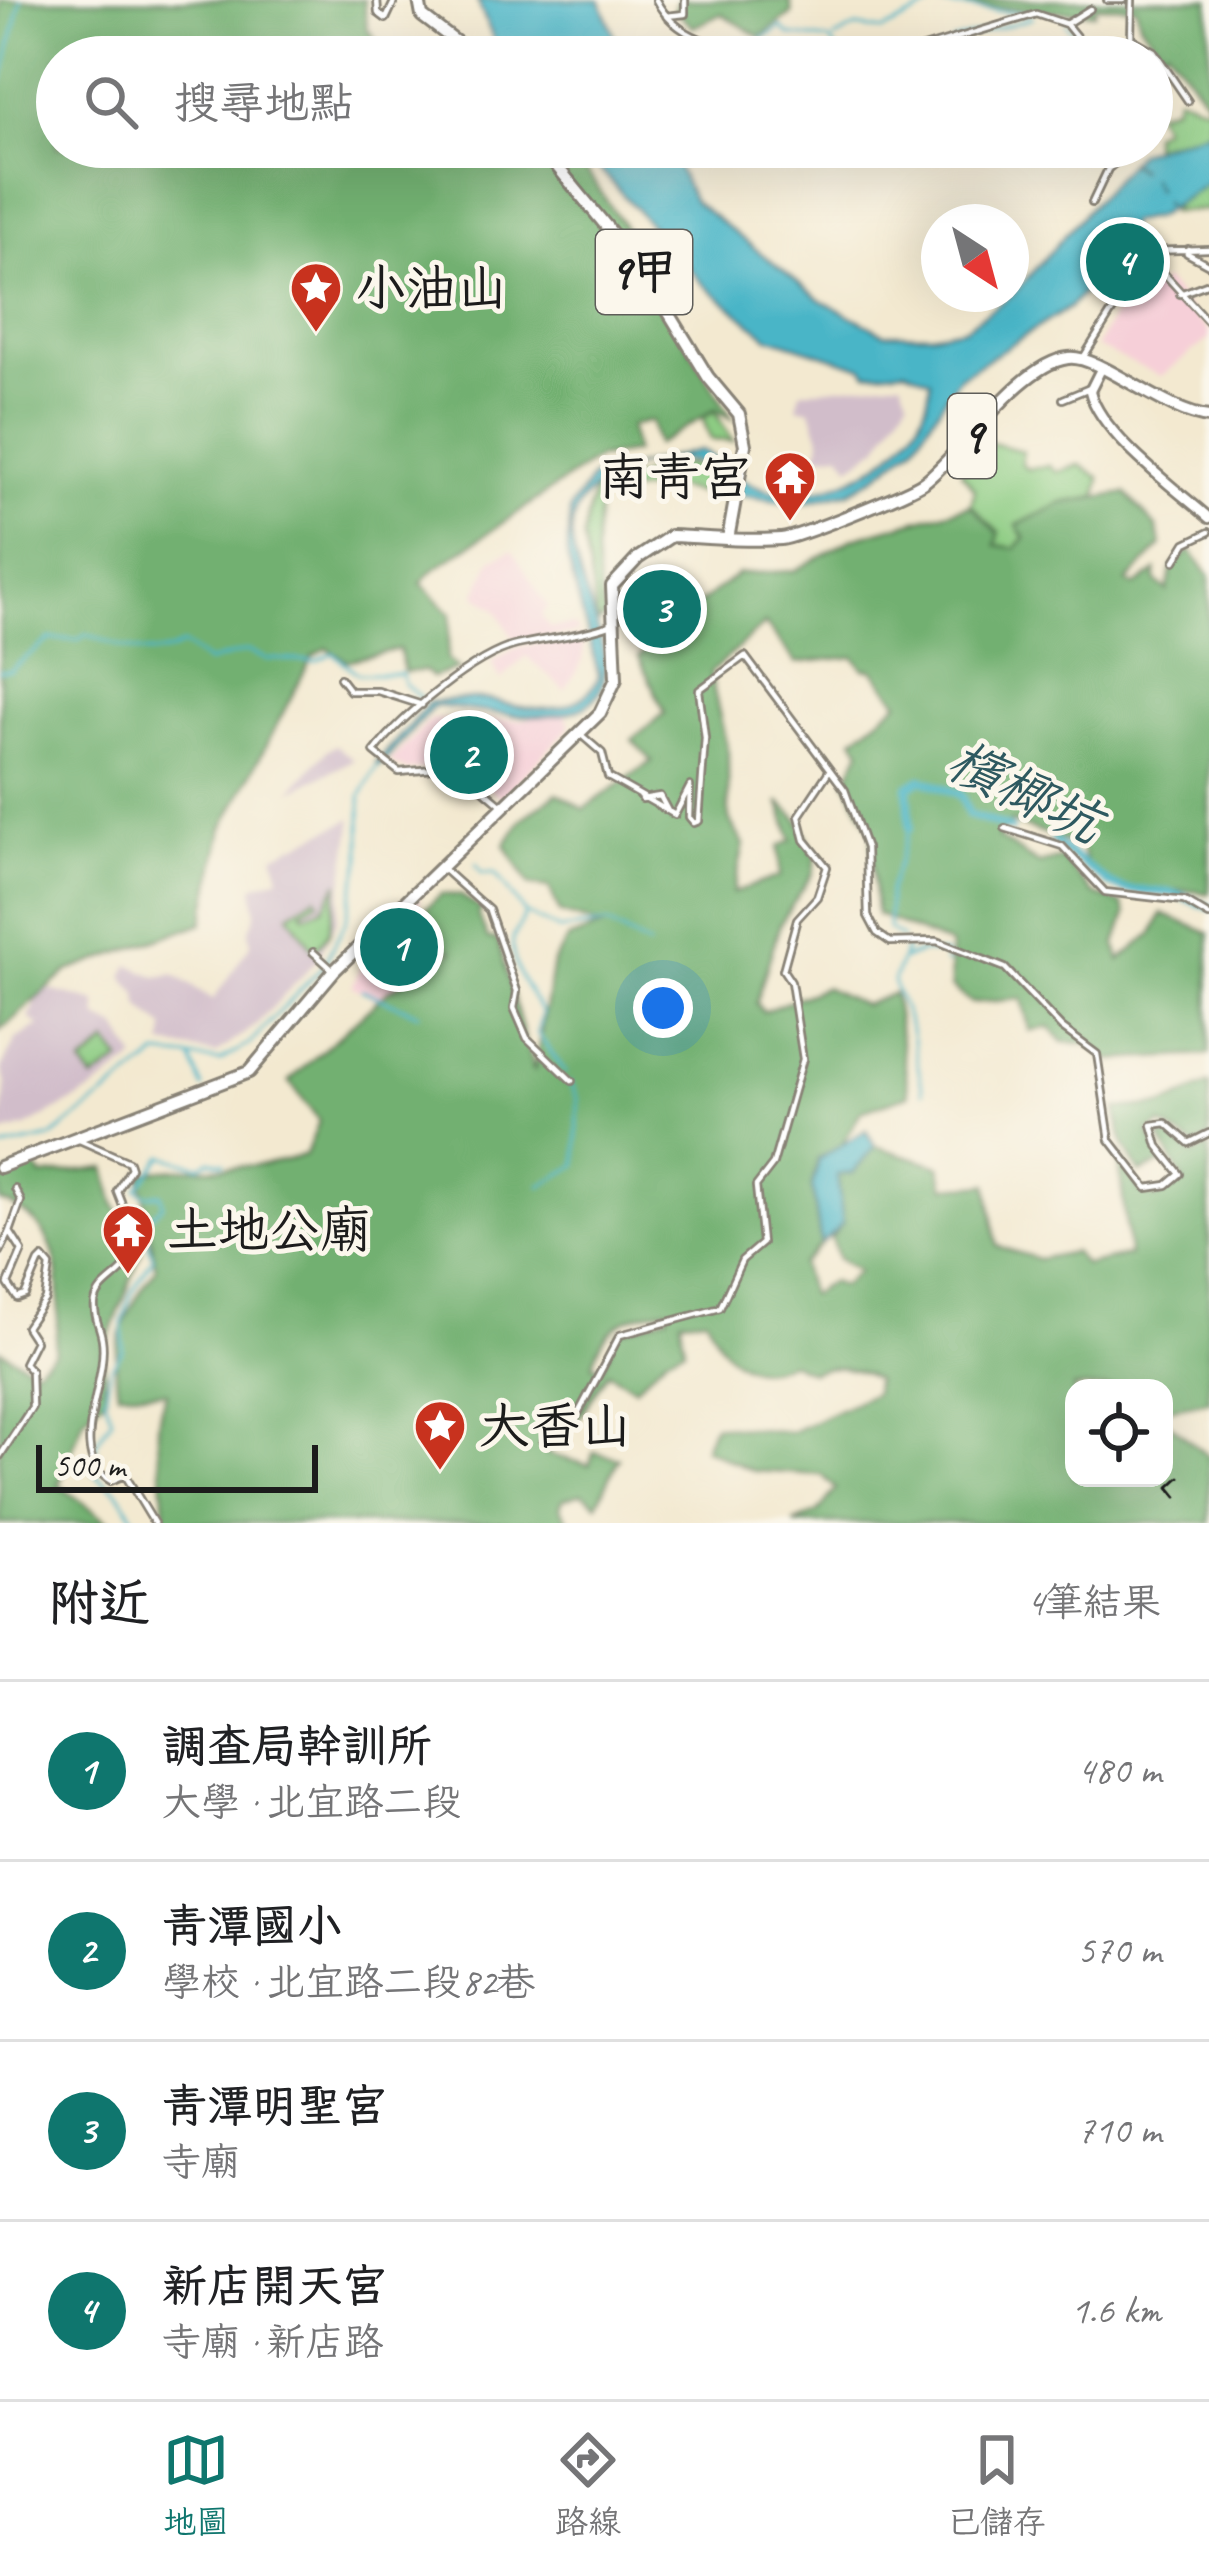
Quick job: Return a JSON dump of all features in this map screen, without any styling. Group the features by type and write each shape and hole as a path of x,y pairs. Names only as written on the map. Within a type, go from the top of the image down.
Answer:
{"main road":[{"path":"418,1 422,16 448,36"},
{"name":"9甲","path":"558,168 644,272 708,377 739,414 745,441 728,539"},
{"path":"1082,361 1170,413 1209,419"},
{"name":"9","path":"3,1162 242,1077 333,969 578,733 614,690 608,625 612,586 658,542 671,536 787,544 916,491 1024,391 1061,364 1082,361"}],"street":[{"path":"377,0 378,14 386,19 395,0"},
{"path":"656,0 666,16 695,36"},
{"path":"666,16 685,14 685,0"},
{"path":"1107,0 1128,0 1131,36"},
{"path":"1066,24 1090,9"},
{"path":"963,36 1036,14 1066,24 1076,36"},
{"path":"1173,79 1188,101"},
{"path":"1092,203 1112,168"},
{"path":"1188,248 1187,253 1209,265"},
{"path":"1082,361 1150,251 1209,248"},
{"path":"1159,268 1209,323"},
{"path":"1180,294 1209,283"},
{"path":"1100,370 1091,399 1130,448 1209,518"},
{"path":"1063,399 1091,387"},
{"path":"1174,561 1186,542 1209,532"},
{"path":"503,806 457,766 408,772 374,752 422,704 505,649 608,625"},
{"path":"578,733 602,753 608,777 642,799 660,796 668,812 678,813 690,786 689,817 694,824 699,821 705,738 699,690 740,657 754,662 845,790 866,848 871,925 890,942 937,941 1005,968 1062,1028 1096,1054 1110,1140 1147,1188 1167,1185 1180,1174 1158,1146 1152,1125 1166,1123 1189,1143 1209,1132"},
{"path":"340,678 350,691 377,692 422,704"},
{"path":"543,1442 574,1421 620,1335 720,1308 742,1260 762,1243 756,1186 773,1164 802,1059 791,982 783,970 797,919 817,897 827,867 805,840 799,816 831,769"},
{"path":"1005,829 1062,846 1105,892 1184,901 1209,916"},
{"path":"441,867 489,910 527,1038 568,1079"},
{"path":"318,954 333,969"},
{"path":"77,1139 129,1162 131,1168 117,1191 126,1214 130,1258 99,1291 94,1306 103,1341 88,1447 99,1474 111,1481 125,1475 154,1523"},
{"path":"0,1252 20,1202 15,1189"},
{"path":"0,1456 32,1407 32,1371 24,1363 35,1340 26,1327 45,1299 50,1266 44,1258 39,1262 25,1295 17,1298 8,1284 22,1251 10,1232"}],"shaded area":[{"path":"1136,276 1142,283 1150,278 1157,286 1164,280 1209,332 1209,339 1161,376 1096,347"},
{"path":"901,380 909,398 878,447 850,466 841,453 817,455 821,441 811,410 797,407 801,391"},
{"path":"512,550 548,607 541,615 550,628 573,625 579,632 516,643 496,609 476,594 492,559"},
{"path":"583,636 583,660 565,690 526,656 501,680 491,662 516,648"},
{"path":"566,713 570,727 502,798 456,764 408,771 389,762 431,719 519,720"},
{"path":"336,745 354,760 290,792 327,750"},
{"path":"353,818 337,921 316,961 254,1027 216,1054 163,1045 165,1028 139,1006 138,994 123,977 129,964 156,977 174,974 213,1000 251,944 249,932 256,914 253,886 280,877 274,855"},
{"path":"420,894 419,911 432,948 423,973 389,998 375,999 352,986 363,962 361,952"},
{"path":"43,988 97,1002 98,1018 117,1027 136,1059 94,1090 26,1127 0,1134 6,1084 1,1069 16,1039 39,1026 29,1018"}],"green space":[{"path":"0,0 364,0 367,28 373,36 36,36 36,168 584,168 630,235 620,244 646,275 732,419 715,410 656,445 651,421 630,426 634,452 598,458 432,571 421,583 451,614 447,659 458,669 432,677 425,671 404,672 399,649 347,661 327,648 312,657 223,828 203,923 68,971 0,1031"},
{"path":"678,0 790,0 792,14 758,36 722,14 693,27 674,10"},
{"path":"965,0 1209,0 1209,104 1173,56 1173,36 1150,36 1136,7 1095,6 1095,13 967,6"},
{"path":"1177,96 1209,107 1209,132 1173,141"},
{"path":"1209,182 1209,210 1171,212 1178,199"},
{"path":"715,412 733,441 711,440 702,417"},
{"path":"984,441 1023,451 1021,463 1027,469 1050,465 1056,472 1080,465 1100,478 1097,497 1063,503 1018,526 1026,538 1015,548 995,545 999,533 971,505 975,489 961,472"},
{"path":"690,465 710,474 724,498 671,487 601,495 596,556 605,617 598,623 583,537 593,492 664,467"},
{"path":"1126,493 1156,527 1162,545 1127,582 1135,586 1156,571 1156,581 1167,591 1172,567 1190,550 1209,575 1209,894 1116,886 1100,879 1088,866 1081,847 1011,822 998,838 1039,864 1062,858 1093,894 1122,904 1126,914 1116,944 1120,960 1153,933 1162,914 1209,933 1209,1055 1109,1060 1090,1044 1063,1042 1050,1027 1030,1031 1022,999 971,1003 951,987 950,945 876,914 871,831 846,781 861,750 854,738 899,702 872,669 864,669 854,657 796,663 765,624 710,673 728,752 729,819 744,845 733,893 780,876 779,847 792,840 779,801 799,820 816,858 813,873 780,924 756,1003 763,1012 824,987 864,1005 894,993 909,1095 861,1111 842,1146 818,1159 812,1186 821,1244 801,1264 810,1295 830,1282 842,1286 858,1271 838,1259 831,1238 842,1223 837,1174 853,1173 875,1146 940,1166 945,1187 988,1184 997,1246 1038,1259 1073,1252 1085,1265 1129,1255 1118,1152 1140,1192 1155,1198 1184,1182 1159,1136 1171,1137 1193,1155 1209,1148 1209,1401 1173,1408 1173,1379 1065,1379 1065,1487 1173,1487 1173,1427 1209,1457 1209,1523 793,1523 818,1512 836,1489 822,1475 753,1471 704,1448 713,1425 791,1432 874,1393 875,1379 843,1368 811,1372 789,1362 774,1368 749,1368 728,1354 706,1317 681,1319 684,1348 666,1357 635,1388 608,1372 575,1424 551,1438 547,1454 589,1465 594,1452 619,1458 597,1504 582,1493 563,1499 560,1507 570,1523 164,1523 158,1423 167,1392 118,1392 116,1375 123,1327 156,1269 140,1173 265,1164 306,1154 319,1121 289,1081 387,992 452,951 435,941 426,908 441,894 460,895 482,910 478,914 488,939 497,939 534,1072 553,962 568,939 603,926 560,913 549,888 529,885 505,845 522,819 557,793 584,809 652,761 632,740 665,713 639,657 663,631 738,574 794,571 853,538 971,505 999,534 996,545 1015,548 1025,538 1017,525 1063,503","holes":["667,1308 669,1315 618,1332 602,1368 593,1365 603,1340 619,1324"]},
{"path":"339,882 329,933 314,951 289,914 316,896 319,901 302,911 305,915 323,908"},
{"path":"108,1043 121,1061 93,1080 82,1065"},
{"path":"1209,1084 1209,1138 1195,1146 1161,1124 1149,1132 1163,1163 1140,1173 1123,1143 1116,1109 1164,1105"},
{"path":"33,1164 42,1176 106,1168 115,1205 142,1251 103,1354 106,1397 84,1418 59,1485 111,1523 0,1523 0,1350 35,1369 54,1352 57,1329 58,1284 50,1244 23,1212 0,1201 0,1177"}],"water":[{"path":"477,0 600,0 615,36 492,36"},
{"path":"1209,130 1209,182 1156,217 1130,222 1111,261 1070,307 959,377 914,446 849,492 798,504 731,494 722,472 681,460 633,467 592,490 572,527 578,569 605,665 602,685 592,701 559,715 538,716 434,706 380,766 376,763 430,702 482,699 555,708 591,689 599,676 567,557 570,509 592,477 700,450 762,488 815,491 870,469 893,452 913,430 925,406 930,380 906,369 867,373 863,367 768,337 703,284 599,168 678,168 694,201 821,300 884,333 930,334 964,328 987,312 1029,312 1029,276 1124,168 1173,168 1173,141"},
{"path":"866,1130 875,1146 853,1173 837,1175 843,1223 821,1244 812,1186 819,1159"}],"waterway":[{"path":"0,90 21,0"},
{"path":"839,36 856,27 883,31 934,5 1029,14"},
{"path":"970,36 1033,18"},
{"path":"1066,23 1077,36"},
{"path":"767,36 781,27 796,36"},
{"path":"0,671 10,670 50,639 78,640 86,634 147,652 160,653 182,644 208,662 247,651 266,659 316,661 333,653 358,674 402,674 404,684 424,701"},
{"path":"0,1149 50,1138 159,1055 220,1061 249,1044 323,966 346,921 361,859 361,796 378,765"},
{"name":"檳榔坑","path":"910,828 908,787 921,779 961,795 969,815 1011,829"},
{"name":"檳榔坑","path":"902,938 888,928 889,890 910,828"},
{"name":"檳榔坑","path":"1054,842 1109,884 1123,889"},
{"path":"476,864 482,873 495,873 525,913 513,940 514,959 542,1013 537,1033 566,1073"},
{"name":"檳榔坑","path":"1126,890 1173,893 1209,907"},
{"path":"525,913 559,930 608,924 648,946"},
{"name":"檳榔坑","path":"907,946 893,981 911,1029 923,1092"},
{"path":"904,959 922,952 944,954 946,964"},
{"path":"362,990 419,1014"},
{"path":"191,1058 203,1088"},
{"path":"541,1186 577,1165 578,1099 570,1081"},
{"path":"138,1523 117,1491 92,1472 99,1459 95,1445 112,1418 105,1398 110,1369 123,1350 123,1321 131,1294 153,1258 142,1223 163,1205 161,1194 144,1195 137,1189 163,1156 200,1166 210,1160 224,1163"}],"ferry route":[{"path":"1137,168 1150,177 1167,208"}],"railway":[{"path":"1177,1497 1169,1487 1180,1477"}],"place":[{"name":"新店開天宮","path":"1125,262"},
{"name":"小油山","path":"316,334"},
{"name":"南青宮","path":"790,523"},
{"name":"青潭明聖宮","path":"662,609"},
{"name":"青潭國小","path":"469,755"},
{"name":"調查局幹訓所","path":"399,947"},
{"name":"土地公廟","path":"128,1276"},
{"name":"大香山","path":"440,1472"}]}
